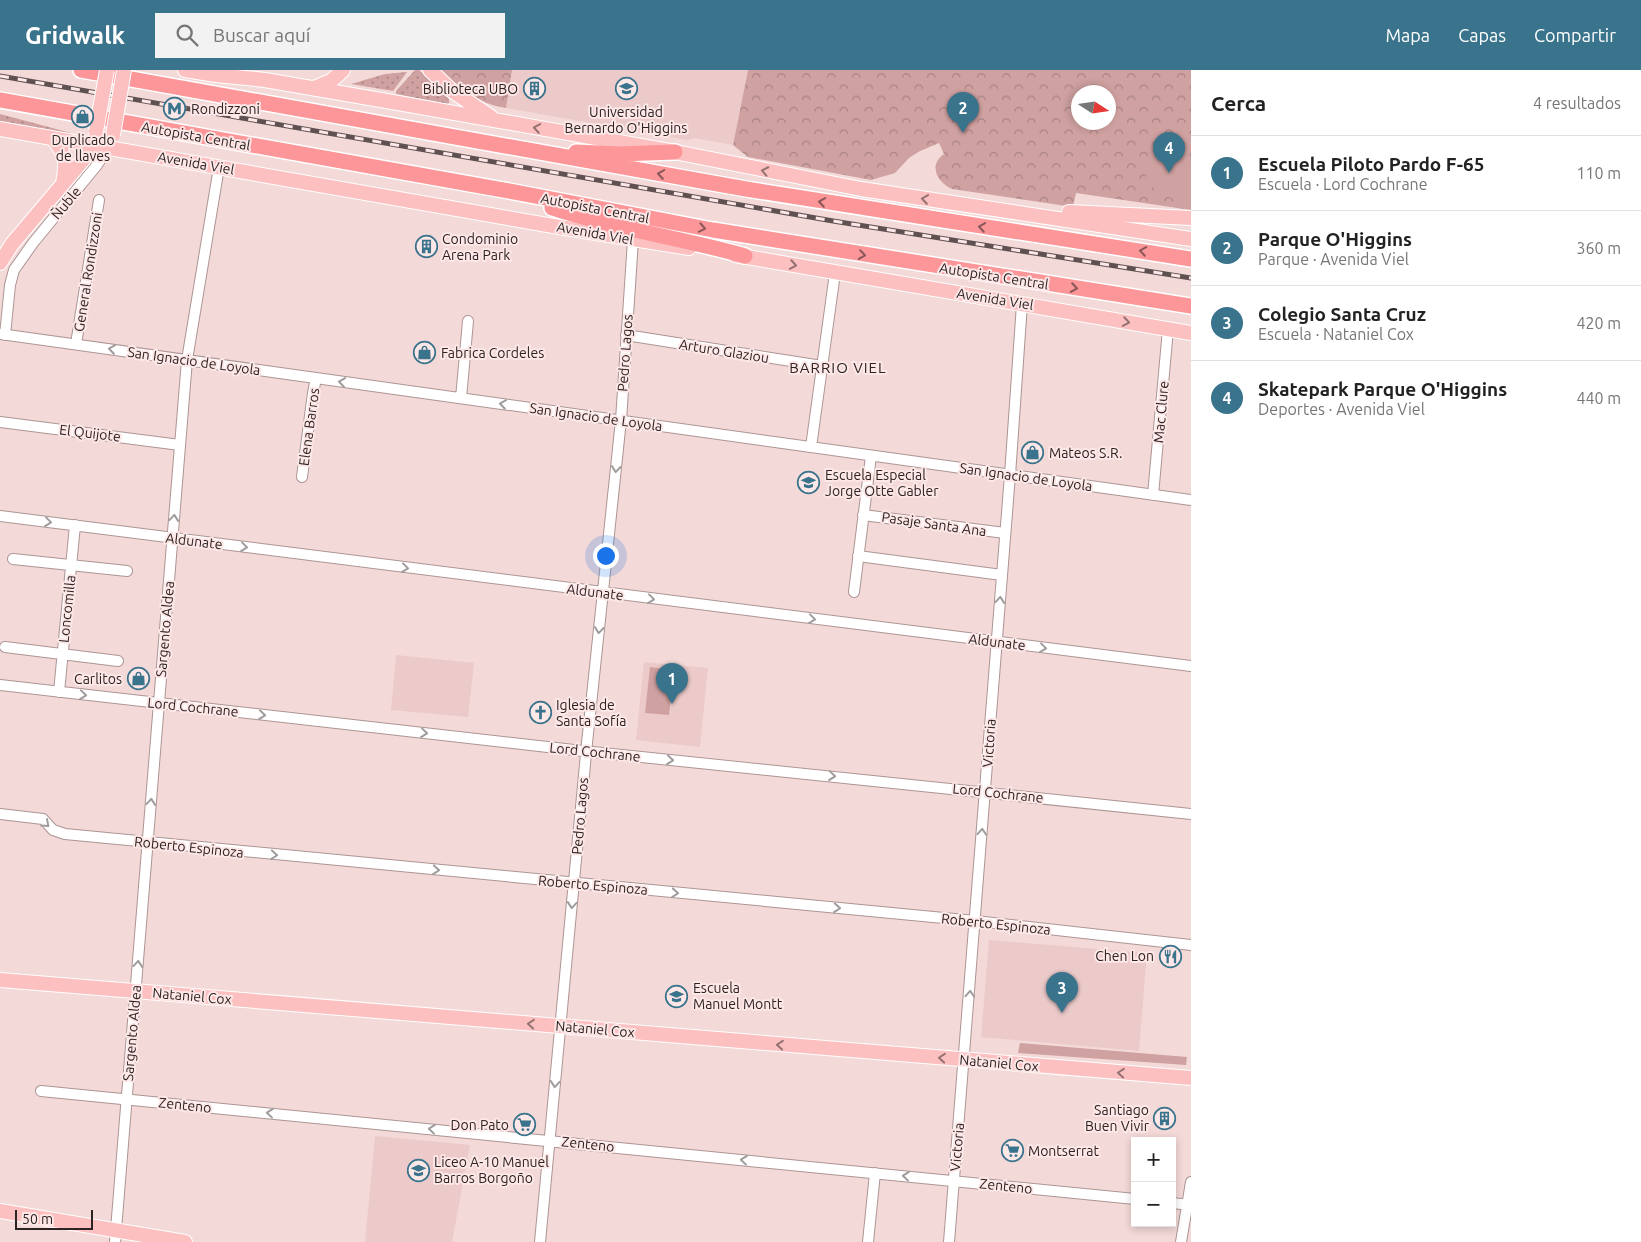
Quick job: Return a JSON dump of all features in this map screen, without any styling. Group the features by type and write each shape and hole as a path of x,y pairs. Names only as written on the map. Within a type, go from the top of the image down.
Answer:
{"highway":[{"path":"81,70 533,152 813,200 1191,259"},
{"name":"Autopista Central","path":"0,100 509,191 713,230 1191,306"},
{"path":"533,152 619,154 674,152"},
{"path":"509,191 587,218 746,256"}],"main road":[{"name":"Ñuble","path":"0,263 6,243 62,185 83,160 96,131 107,70"},
{"name":"Ñuble","path":"111,142 124,70"},
{"path":"185,70 266,80 496,120 674,152 844,186 1191,239"},
{"path":"313,88 331,81 343,70"},
{"path":"430,70 451,90 496,120"},
{"name":"Avenida Viel","path":"0,129 91,145 111,142 218,167 633,240 746,256 836,273 1191,332"},
{"path":"52,138 65,156 66,168 62,185"},
{"path":"1025,214 1077,212 1191,218"},
{"name":"Nataniel Cox","path":"0,980 1191,1078"},
{"path":"0,1212 115,1236 184,1242"}],"street":[{"name":"Ñuble","path":"2,334 14,270 33,243 97,165 111,142"},
{"name":"Sargento Aldea","path":"115,1236 187,360 218,167"},
{"name":"General Rondizzoni","path":"76,344 99,200"},
{"name":"Pedro Lagos","path":"540,1242 586,752 620,420 633,240"},
{"path":"811,447 836,273"},
{"name":"Victoria","path":"949,1242 1022,304"},
{"path":"461,398 468,322"},
{"name":"Mac Clure","path":"1153,495 1168,329"},
{"name":"San Ignacio de Loyola","path":"2,334 1191,500"},
{"name":"Arturo Glaziou","path":"626,335 822,366"},
{"name":"Elena Barros","path":"302,477 316,378"},
{"name":"El Quijote","path":"0,422 180,445"},
{"path":"854,592 871,456"},
{"name":"Pasaje Santa Ana","path":"864,514 1005,533"},
{"name":"Aldunate","path":"0,516 1191,666"},
{"name":"Loncomilla","path":"59,692 75,526"},
{"path":"858,556 1002,576"},
{"path":"13,559 128,571"},
{"path":"5,647 118,661"},
{"name":"Lord Cochrane","path":"0,685 586,752 1191,814"},
{"name":"Roberto Espinoza","path":"0,814 43,819 53,830 61,834 975,921 1191,945"},
{"name":"Zenteno","path":"40,1091 1131,1199"},
{"path":"868,1242 875,1173"},
{"path":"1181,1242 1189,1204 1191,1182"},
{"path":"1176,1203 1189,1204"}],"shaded area":[{"name":"Universidad Bernardo O'Higgins","path":"512,70 748,70 733,145 695,138 687,140 506,108"},
{"path":"396,655 474,663 468,717 391,710"},
{"path":"644,662 708,668 700,747 636,740"},
{"path":"989,940 1147,953 1139,1051 981,1037"},
{"name":"Liceo A-10 Manuel Barros Borgoño","path":"375,1136 470,1145 452,1242 365,1242"}],"green space":[{"path":"415,70 419,70 449,99 449,103 396,94 396,91"},
{"path":"440,70 512,70 506,108 478,99"},
{"path":"748,70 1191,70 1191,210 1076,193 1073,207 952,189 942,182 936,173 936,163 944,154 939,143 909,158 895,173 871,180 748,157 733,145"},
{"path":"407,72 393,91 351,84 385,74"},
{"path":"0,114 71,133 70,135 0,122"},
{"path":"1160,146 1172,147 1191,157 1191,203 1160,193 1148,180 1145,167 1148,154"},
{"path":"650,667 674,670 669,715 645,713"},
{"path":"1020,1043 1187,1057 1186,1065 1018,1053"}],"railway":[{"path":"0,76 833,221 1191,278"}],"place":[{"name":"Biblioteca UBO","path":"534,89"},
{"name":"Universidad Bernardo O'Higgins","path":"626,89"},
{"name":"Rondizzoni","path":"175,109"},
{"name":"Duplicado de llaves","path":"83,117"},
{"name":"Parque O'Higgins","path":"963,133"},
{"name":"Skatepark Parque O'Higgins","path":"1169,173"},
{"name":"Condominio Arena Park","path":"426,247"},
{"name":"Fabrica Cordeles","path":"425,353"},
{"name":"Mateos S.R.","path":"1033,453"},
{"name":"Escuela Especial Jorge Otte Gabler","path":"809,483"},
{"name":"Carlitos","path":"138,679"},
{"name":"Escuela Piloto Pardo F-65","path":"672,704"},
{"name":"Iglesia de Santa Sofía","path":"540,713"},
{"name":"Chen Lon","path":"1170,956"},
{"name":"Escuela Manuel Montt","path":"677,996"},
{"name":"Colegio Santa Cruz","path":"1062,1013"},
{"name":"Santiago Buen Vivir","path":"1165,1118"},
{"name":"Don Pato","path":"525,1125"},
{"name":"Montserrat","path":"1012,1151"},
{"name":"Liceo A-10 Manuel Barros Borgoño","path":"418,1170"}],"district":[{"name":"BARRIO VIEL","path":"838,368"}]}
